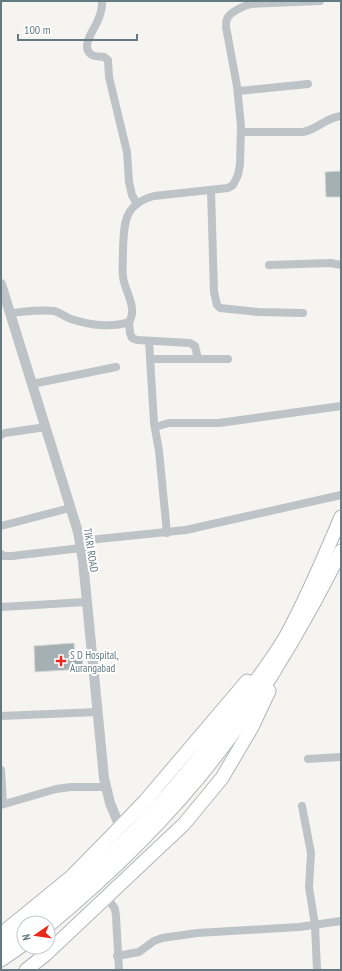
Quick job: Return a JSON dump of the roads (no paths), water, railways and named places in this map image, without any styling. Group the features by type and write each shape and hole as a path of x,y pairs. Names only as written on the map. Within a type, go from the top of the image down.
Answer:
{"highway":[{"path":"26,970 107,897 184,824 222,778 252,727 341,517"},
{"path":"56,919 101,880 161,819 198,777 243,719 341,551"},
{"path":"1,934 71,878 145,801 223,708 290,638"},
{"path":"43,915 84,881 141,824 178,784 221,730 290,638"},
{"path":"1,948 16,936"},
{"path":"1,960 16,950"}],"street":[{"path":"102,1 100,14 88,41 87,47 90,54 104,57 108,60 109,77 127,152 129,182 132,195 137,204"},
{"path":"198,359 194,346 190,343 183,341 137,340 132,338 129,322 132,317 131,303 123,277 124,232 126,216 137,204 146,198 228,188 233,185 236,181 240,164 241,132 238,91 226,27 226,19 250,3 320,1"},
{"path":"238,91 308,84"},
{"path":"241,132 303,132 312,130 326,120 341,116"},
{"path":"211,190 214,292 217,305 220,308 252,312 303,312"},
{"path":"269,265 331,263 341,265"},
{"name":"TIKRI ROAD","path":"1,284 7,310 46,427 80,545 105,787 120,827"},
{"path":"7,310 56,312 78,321 106,325 129,322"},
{"path":"149,341 155,427 159,451 167,533"},
{"path":"151,359 228,359"},
{"path":"32,384 116,367"},
{"path":"155,427 169,423 219,423 341,406"},
{"path":"1,435 4,433 46,427"},
{"path":"1,554 4,556 12,556 186,530 341,495"},
{"path":"1,526 70,508"},
{"path":"1,607 86,602"},
{"path":"1,716 97,712"},
{"path":"308,759 341,757"},
{"path":"1,770 2,804 56,789 71,787 105,787"},
{"path":"302,806 311,853 309,892 314,925 317,970"},
{"path":"107,897 115,909 119,970"},
{"path":"117,956 139,952 154,941 162,938 197,933 314,925 341,921"}],"place":[{"name":"S D Hospital, Aurangabad","path":"61,661"}]}
